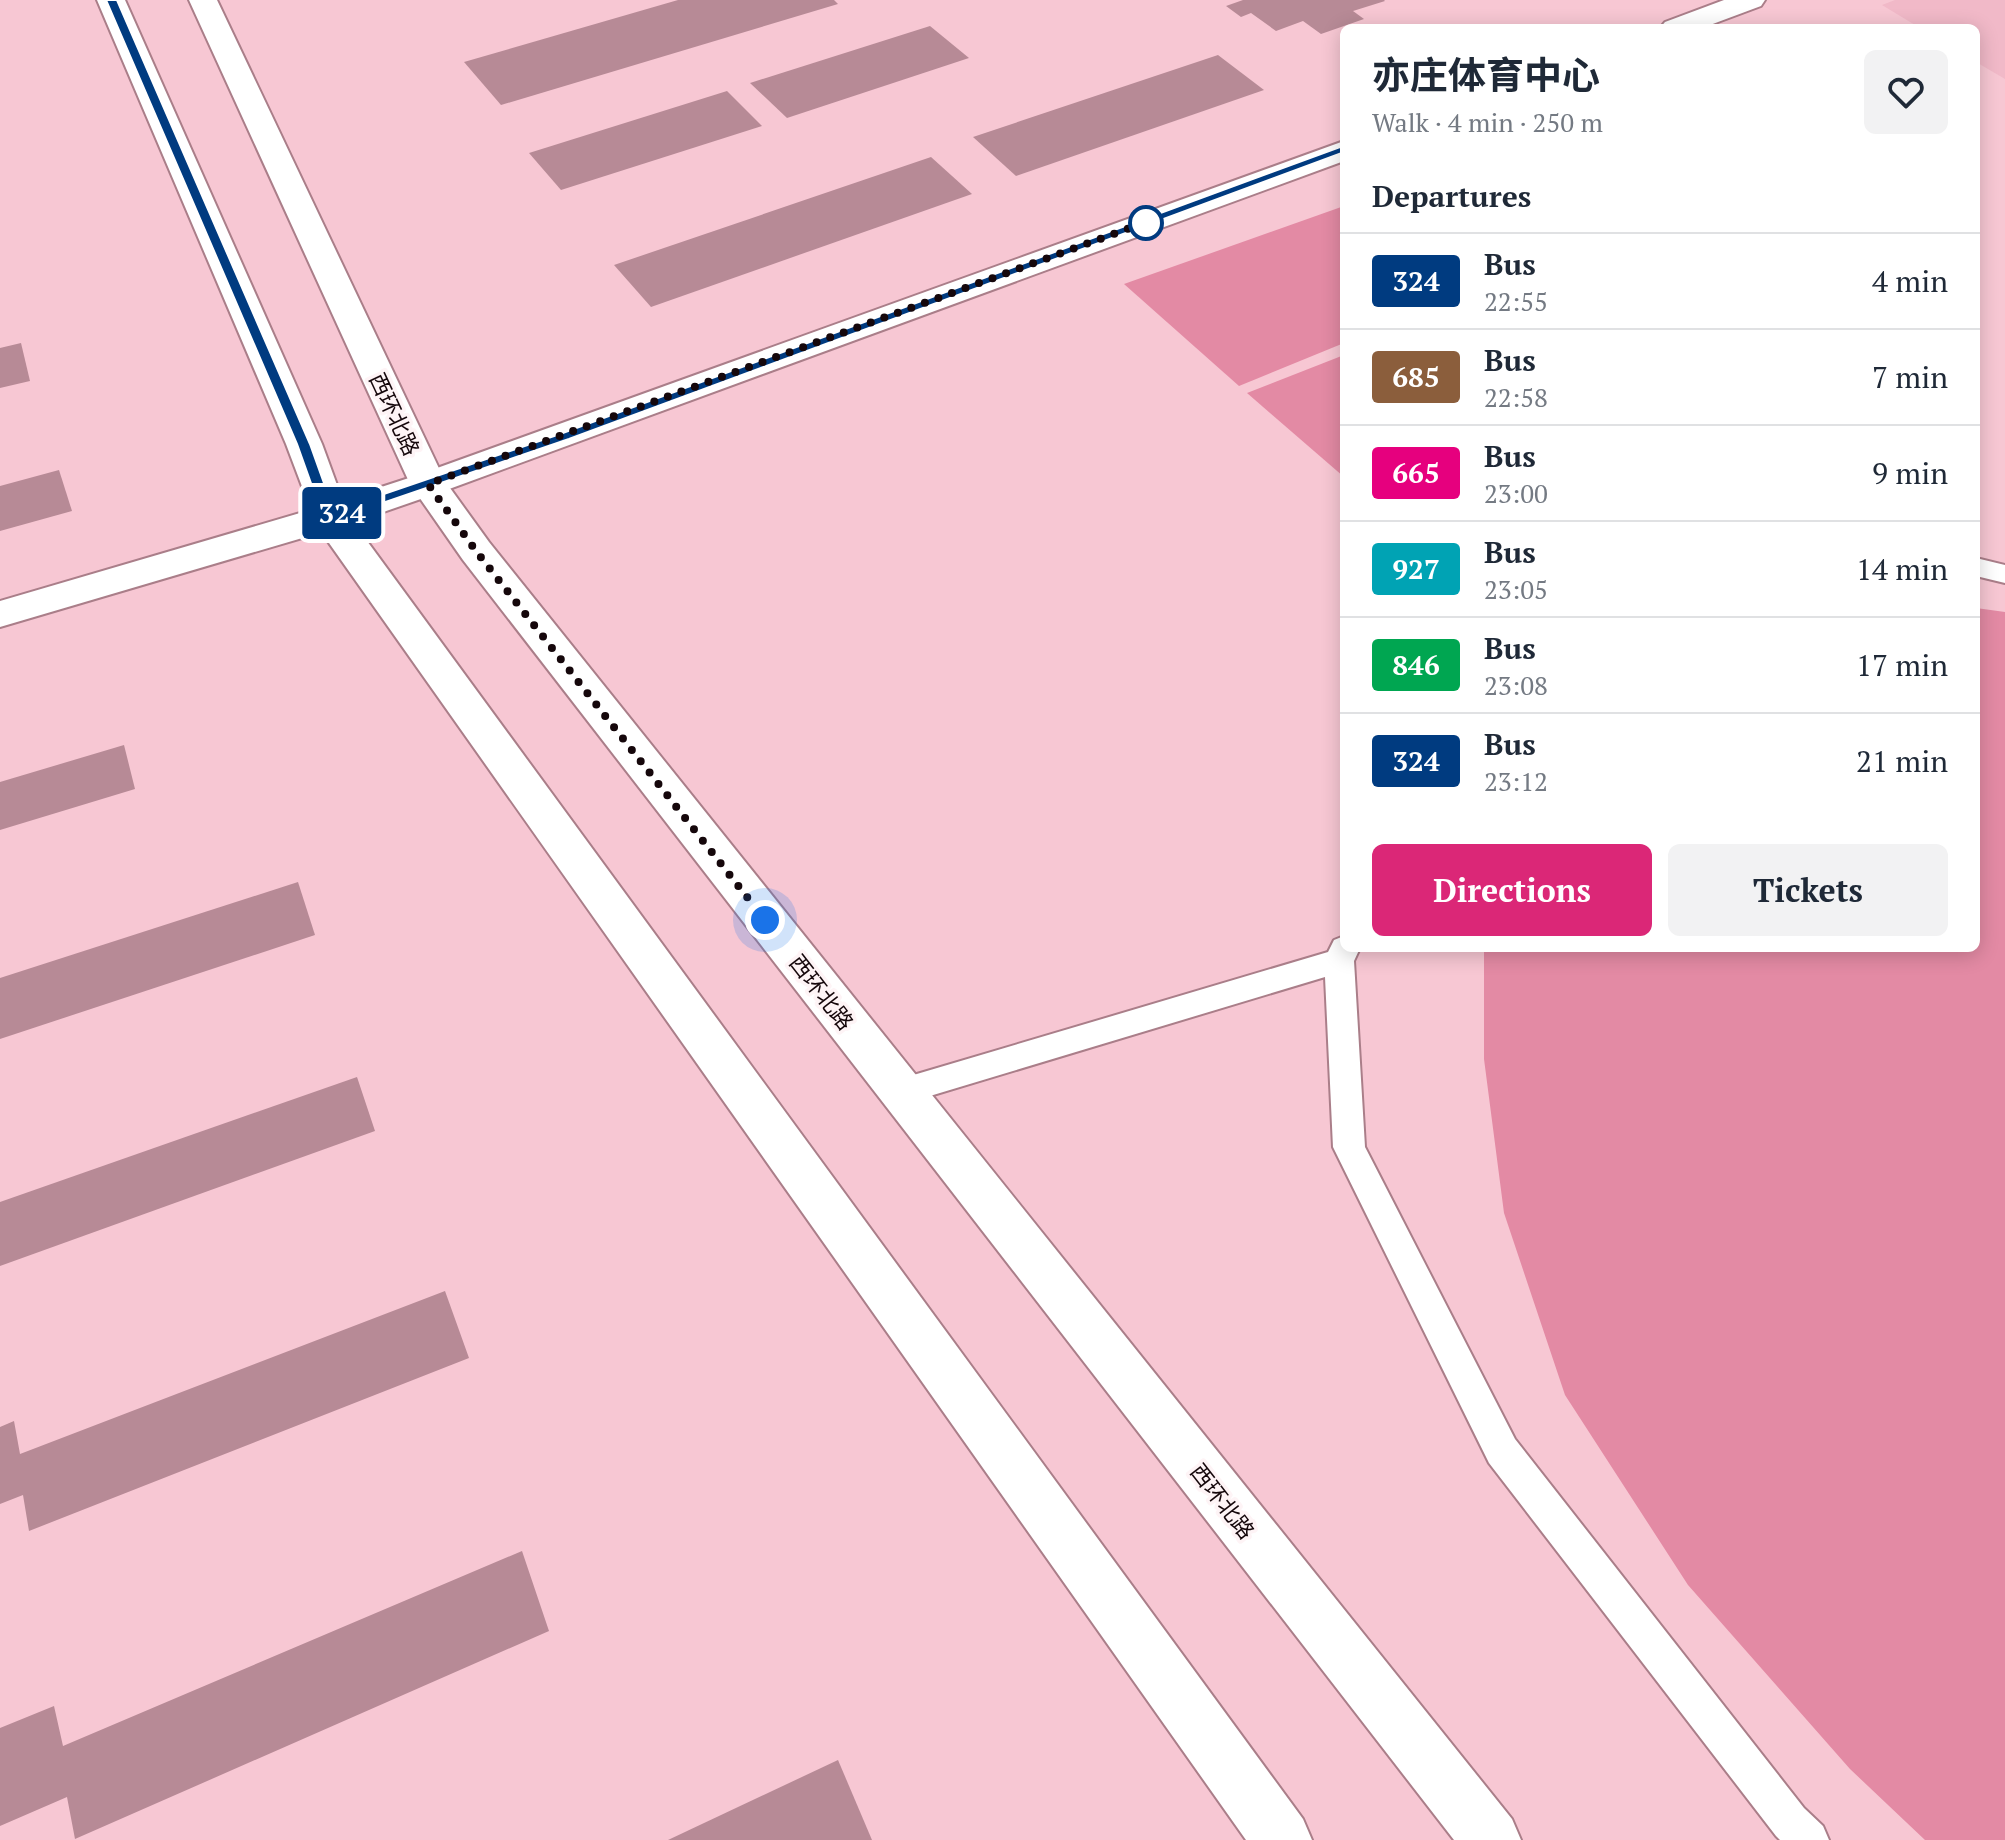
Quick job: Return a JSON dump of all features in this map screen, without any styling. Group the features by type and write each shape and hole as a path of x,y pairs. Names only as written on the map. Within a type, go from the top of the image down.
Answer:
{"main road":[{"path":"111,0 304,444 330,517 1282,1840"},
{"name":"西环北路","path":"203,0 428,484 476,551 900,1092 1491,1840"},
{"path":"1686,24 1751,0"},
{"path":"0,614 330,517 428,484 1340,151"}],"lane":[{"path":"1980,568 2005,574"},
{"path":"900,1092 1342,954 1349,1147 1502,1451 1790,1822 1809,1840"}],"shaded area":[{"path":"1895,0 2005,0 2005,79 1980,64 1980,24 1913,24 1882,5"},
{"path":"1340,207 1340,345 1239,386 1124,284"},
{"path":"1340,357 1340,474 1247,393"},
{"path":"1980,609 2005,612 2005,1840 1925,1840 1850,1769 1688,1585 1565,1395 1504,1213 1484,1059 1484,952 1980,952"}],"building":[{"path":"678,0 834,0 838,4 501,105 464,62"},
{"path":"1243,0 1385,1 1353,11 1364,19 1340,24 1340,27 1321,34 1303,21 1276,31 1251,13 1241,17 1226,6"},
{"path":"930,26 969,58 787,118 750,83"},
{"path":"1218,55 1264,90 1016,176 973,137"},
{"path":"727,91 762,126 561,190 529,153"},
{"path":"931,157 972,194 651,307 614,265"},
{"path":"21,343 30,381 0,388 0,348"},
{"path":"59,470 72,511 0,531 0,486"},
{"path":"124,745 135,789 0,830 0,782"},
{"path":"298,882 315,935 0,1039 0,978"},
{"path":"357,1077 375,1131 0,1266 0,1202"},
{"path":"445,1291 469,1358 29,1531 23,1495 0,1504 0,1427 14,1421 20,1454"},
{"path":"522,1551 549,1631 75,1839 67,1797 0,1826 0,1728 54,1706 63,1746"},
{"path":"838,1760 872,1840 668,1840"}],"bus line":[{"name":"324","path":"111,0 304,444 330,517 564,437 1340,151"}],"route":[{"path":"765,920 476,551 428,484 564,437 1152,220 1146,223"}]}
